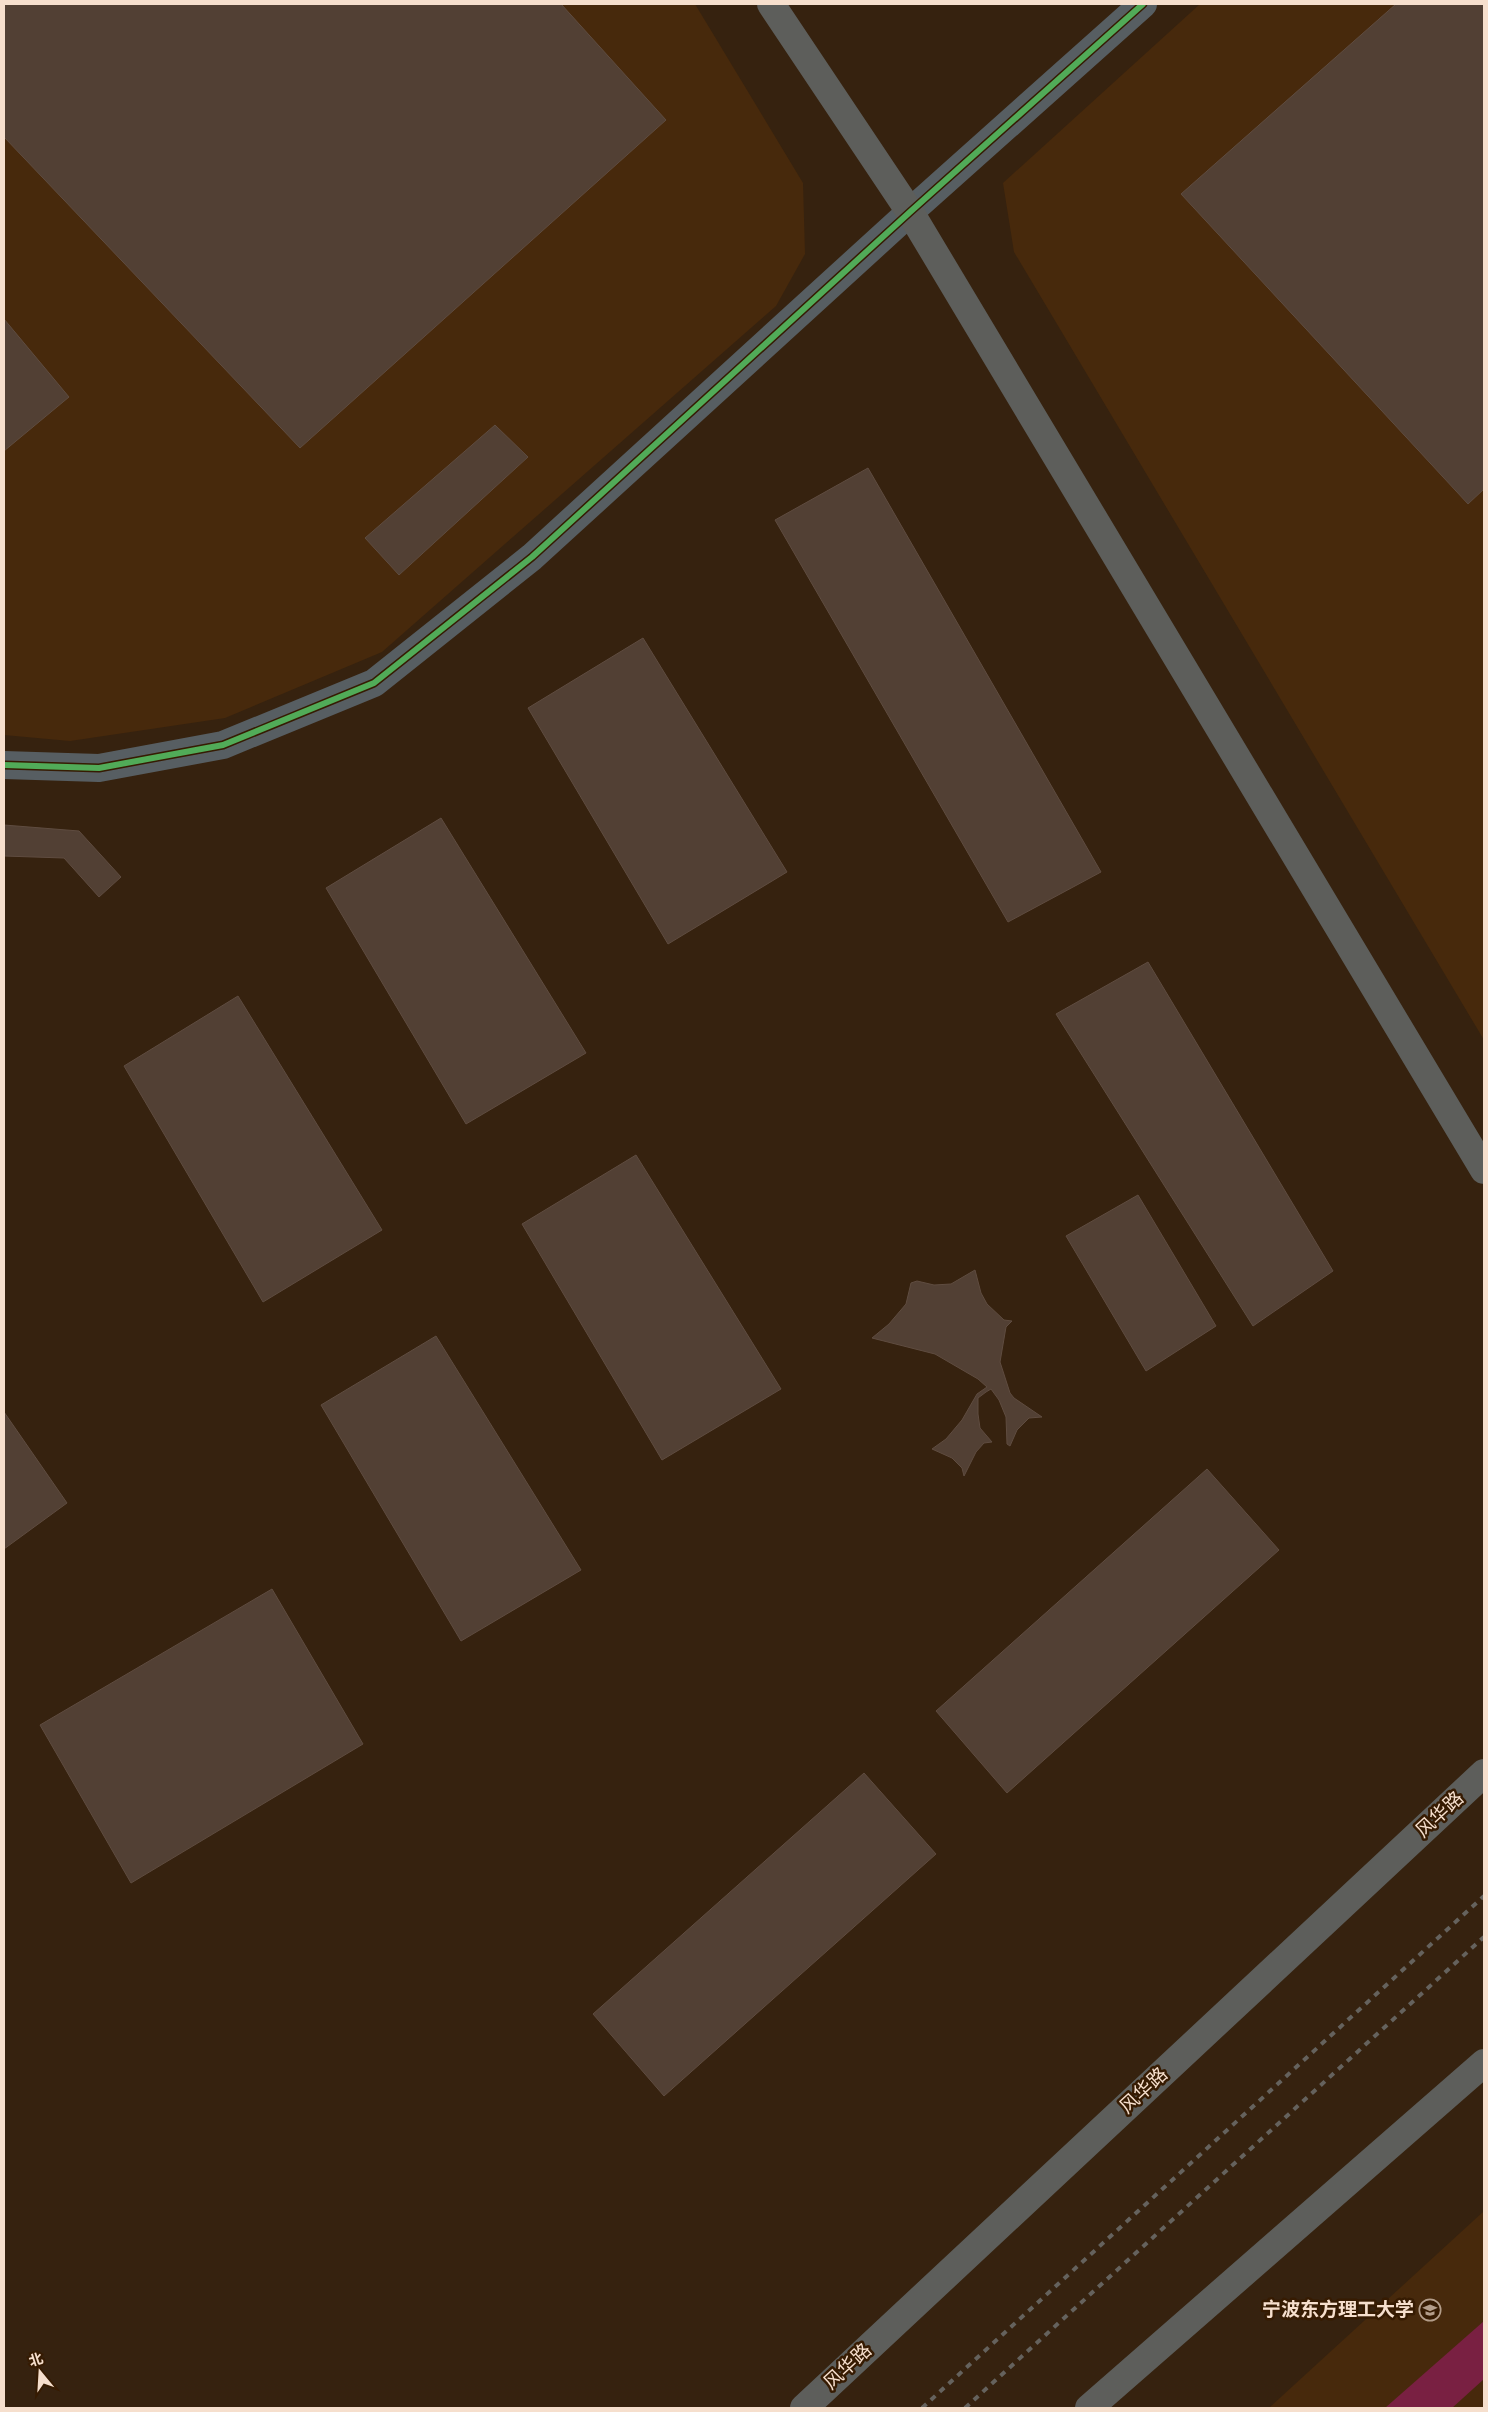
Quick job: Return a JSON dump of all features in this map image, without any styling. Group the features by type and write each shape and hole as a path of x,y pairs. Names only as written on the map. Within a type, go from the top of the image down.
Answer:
{"main road":[{"path":"771,4 910,212 1484,1170"},
{"name":"风华路","path":"804,2408 1484,1773"},
{"path":"1089,2408 1484,2064"}],"street":[{"path":"4,764 99,768 223,745 374,683 532,557 910,212 1143,4"}],"shaded area":[{"path":"4,4 695,4 803,183 805,254 776,306 382,652 225,718 70,741 4,735"},
{"path":"1200,4 1484,4 1484,1040 1014,252 1003,183"},
{"name":"宁波东方理工大学","path":"1484,2211 1484,2408 1269,2408"},
{"path":"1484,2321 1484,2379 1452,2408 1385,2408"}],"building":[{"path":"4,4 561,4 666,120 300,448 4,137"},
{"path":"1396,4 1484,4 1484,489 1468,504 1181,194"},
{"path":"4,319 69,397 4,451"},
{"path":"495,425 528,457 399,575 365,538"},
{"path":"868,468 1101,872 1008,922 775,520"},
{"path":"643,638 787,872 668,944 528,708"},
{"path":"441,818 586,1053 466,1124 326,888"},
{"path":"4,825 79,831 121,877 99,897 64,858 4,856"},
{"path":"1148,962 1333,1271 1253,1326 1056,1014"},
{"path":"238,996 382,1230 263,1302 124,1066"},
{"path":"636,1155 781,1389 662,1460 522,1224"},
{"path":"1138,1195 1216,1326 1146,1371 1066,1236"},
{"path":"975,1270 981,1293 987,1304 1004,1320 1012,1321 1006,1327 1000,1362 1010,1393 1014,1398 1042,1417 1029,1418 1017,1430 1010,1446 1007,1444 1006,1417 999,1400 991,1389 978,1398 980,1428 992,1442 984,1443 976,1452 964,1476 962,1468 952,1458 932,1449 946,1439 962,1420 977,1394 987,1387 978,1379 935,1354 872,1338 889,1324 906,1304 911,1283 917,1281 934,1285 951,1284"},
{"path":"436,1336 581,1570 461,1641 321,1405"},
{"path":"4,1412 67,1503 4,1549"},
{"path":"1207,1469 1279,1550 1007,1793 936,1711"},
{"path":"272,1589 363,1744 131,1883 40,1725"},
{"path":"864,1773 936,1854 664,2096 593,2014"}],"railway":[{"path":"922,2408 1484,1896"},
{"path":"965,2408 1484,1937"}],"cycle path":[{"path":"4,765 99,768 223,745 374,683 532,557 910,212 1143,4"}],"place":[{"name":"宁波东方理工大学","path":"1430,2310"}]}
